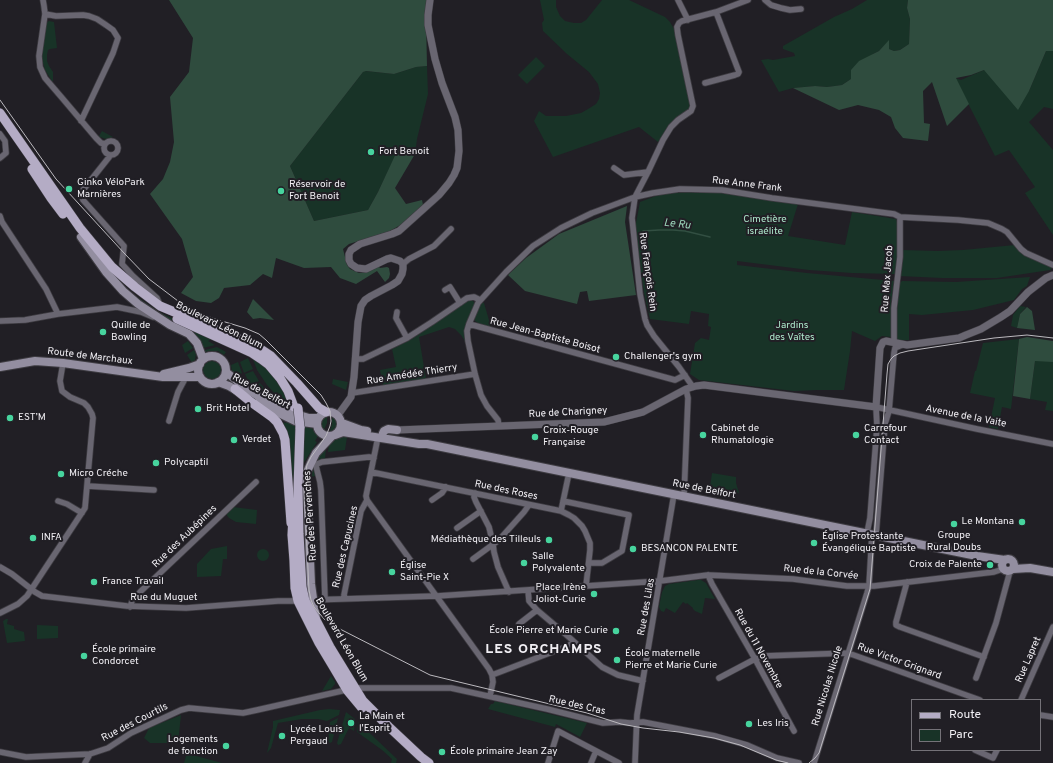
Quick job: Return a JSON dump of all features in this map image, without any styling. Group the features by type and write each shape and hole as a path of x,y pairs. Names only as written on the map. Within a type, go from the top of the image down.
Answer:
{"main road":[{"path":"0,113 76,223 112,267 134,287 160,306 256,346 271,356 319,408 326,412 330,411 340,419 340,430 316,453 308,472 307,486 311,584 306,600"},
{"name":"Boulevard Léon Blum","path":"0,122 51,198 81,237 118,280 131,292 158,310 261,358 280,378 296,408"},
{"path":"81,237 106,272 123,291 138,304 170,325 189,334 197,343 201,361 198,373 200,377 210,384 222,380 226,372 222,359 210,356 201,361"},
{"name":"Boulevard Léon Blum","path":"160,306 255,351 272,363 283,376 295,398 296,408"},
{"name":"Route de Marchaux","path":"0,366 35,361 63,363 163,377 200,377"},
{"name":"Route de Marchaux","path":"154,375 189,368 201,361"},
{"name":"Rue de Belfort","path":"226,372 247,389 276,407 317,421"},
{"name":"Rue de Belfort","path":"218,382 235,389 261,405 295,421 317,421"},
{"path":"235,389 272,417 283,432 285,440 292,535"},
{"path":"296,408 298,426"},
{"path":"326,412 320,415 317,421 319,431 329,437 334,436"},
{"name":"Rue de Belfort","path":"340,419 361,430 419,444 427,444 872,534 977,556 1008,566 1053,572"},
{"name":"Boulevard Léon Blum","path":"298,426 292,535 296,588 306,600 351,689 354,699 381,728 419,763"},
{"name":"Boulevard Léon Blum","path":"298,426 299,534 302,587 323,650 351,689 379,718 429,763"},
{"name":"Rue de Belfort","path":"334,436 343,432 393,437 397,433 424,441 427,444"}],"street":[{"path":"43,0 45,14 39,56 40,67 45,78 101,143 105,144 113,141 117,146 117,152 105,161 83,190 81,194 83,200 124,246 122,264 157,298 160,306"},
{"path":"340,419 352,393 358,322 361,306 371,296 398,281 404,269 400,261 391,258 366,269 357,268 351,264 349,254 351,250 360,244 392,234 399,230 439,195 454,175 457,168 459,151 458,130 435,59 428,25 430,0"},
{"path":"678,0 688,20 716,12 748,0"},
{"path":"765,0 771,5 781,8 790,10 801,9"},
{"path":"705,84 738,74 739,72 716,12"},
{"path":"45,14 56,16 89,16 106,25 117,35 118,38 113,53 81,121"},
{"name":"Rue François Rein","path":"688,20 682,21 677,27 693,106 691,111 671,127 663,140 635,197 632,222 640,294 647,325 685,375 690,388"},
{"path":"0,134 5,141 6,153 0,158"},
{"path":"105,144 103,147 104,151 110,156"},
{"path":"614,168 624,175 648,172"},
{"name":"Rue Anne Frank","path":"480,300 533,246 561,228 592,212 635,197 680,189 722,190 894,214 900,217 988,223 1007,232 1026,253 1053,265"},
{"path":"0,216 2,222 46,289 58,314"},
{"name":"Rue Max Jacob","path":"894,342 894,308 900,257 900,217"},
{"path":"402,264 434,246 451,229"},
{"path":"872,534 885,424 889,410 895,348 902,345 959,338 981,330 1010,311 1028,292 1046,278 1053,275"},
{"path":"445,290 450,287 460,303"},
{"path":"356,359 363,359 407,338 466,298 474,297 480,300 467,331 475,374 481,395 487,406 498,420 499,426"},
{"path":"0,321 25,320 58,314 117,307 141,312 170,325"},
{"path":"397,312 396,318 407,338"},
{"name":"Rue Jean-Baptiste Boisot","path":"469,324 675,380 685,375"},
{"path":"872,534 870,518 878,426 876,407 881,344 886,341 902,345"},
{"path":"0,613 18,604 25,598 85,508 93,418 88,407 84,403 70,397 62,391 60,381 63,363"},
{"path":"169,421 182,377 180,373 189,368"},
{"name":"Rue Amédée Thierry","path":"352,393 475,374"},
{"name":"Rue de Charigney","path":"397,433 499,426 604,422 644,412 690,388 704,385 876,407"},
{"path":"684,496 688,398 690,388"},
{"name":"Avenue de la Vaite","path":"876,407 1053,444"},
{"name":"Rue des Capucines","path":"345,598 344,595 361,511 367,500 366,496 374,458 381,435"},
{"name":"Rue des Pervenches","path":"325,599 321,490 316,466 322,462 368,457 374,458"},
{"name":"Rue des Roses","path":"371,472 561,511 574,518 585,531 590,543 586,586"},
{"path":"561,511 569,473"},
{"name":"Rue des Aubépines","path":"130,607 132,601 140,592 256,482"},
{"path":"87,486 154,490"},
{"path":"432,500 442,493 446,487"},
{"path":"475,493 474,497 489,527 498,567 509,592 586,586"},
{"name":"Rue des Lilas","path":"635,763 637,716 674,494"},
{"path":"367,500 484,661 492,675 493,682 490,696"},
{"path":"58,501 67,504 82,513"},
{"path":"563,501 629,515 622,551 602,563 589,563"},
{"path":"473,559 499,540 529,505"},
{"path":"458,528 481,511"},
{"name":"Rue Nicolas Nicole","path":"814,763 869,586 872,534"},
{"path":"976,678 996,623 1009,575 1008,566"},
{"name":"Rue de la Corvée","path":"586,586 660,581 708,575 793,579 847,586 869,586 994,572 1008,566"},
{"name":"Rue du Muguet","path":"0,568 12,574 42,596 130,607 186,608 278,601 509,592"},
{"name":"Rue du 11 Novembre","path":"708,575 794,731"},
{"path":"908,582 896,622 897,626 984,657"},
{"path":"528,590 529,601 537,610 602,668 618,675 644,681"},
{"path":"519,624 537,610"},
{"name":"Rue Lapret","path":"1021,699 1053,627"},
{"path":"492,675 568,646 574,642"},
{"name":"Rue Victor Grignard","path":"719,678 754,659 763,656 848,653 977,699"},
{"name":"Rue des Cras","path":"351,689 451,688 603,723 643,722 715,736 747,745 776,758 799,763"},
{"name":"Rue des Courtils","path":"0,752 26,757 90,754 108,748 131,733 188,708 243,713 351,689"},
{"path":"1041,715 1053,717"},
{"path":"548,763 558,731 619,763"},
{"path":"591,763 596,751"},
{"path":"977,751 992,760 996,751"},
{"path":"85,763 90,754"}],"green space":[{"path":"169,0 427,0 427,66 416,67 394,74 363,72 290,166 314,221 368,210 398,149 415,154 395,188 406,204 422,200 423,205 402,224 390,231 349,244 343,249 347,265 350,269 359,273 378,266 380,268 389,268 389,278 385,282 377,271 356,284 340,278 331,267 304,268 276,258 272,278 263,274 250,285 224,288 219,298 211,303 196,301 181,293 193,277 182,239 150,194 163,179 170,162 174,142 170,97 189,72 193,38"},
{"path":"540,0 556,0 556,7 560,16 565,21 574,23 581,23 586,20 602,0 629,0 665,17 674,29 693,108 665,133 658,142 639,127 553,157 534,121 539,111 546,116 566,116 581,113 596,104 600,93 598,84 589,72 567,54 543,31 542,23 544,20"},
{"path":"867,0 908,0 907,8 910,19 909,44 900,50 894,51 889,49 889,41 879,51 873,54 851,79 842,85 793,88 779,92 761,60 773,60 795,56 794,53 783,49 783,46"},
{"path":"908,0 1053,0 1053,51 1046,51 1029,91 1018,110 984,70 971,75 956,78 969,104 947,126 932,82 923,91 924,123 930,124 928,141 903,138 895,128 891,117 879,110 858,105 839,110 793,88 842,85 851,79 851,70 859,61 879,51 889,40 889,49 894,51 900,50 909,44 910,19 907,8"},
{"path":"49,21 54,22 57,48 48,50 47,55 47,61 53,72 53,81 45,70 41,56 46,23"},
{"path":"1046,51 1053,51 1053,109 1044,107 1029,122 1053,150 1053,235 1025,193 1035,187 1009,150 995,156 955,78 961,80 984,70 1029,91"},
{"path":"536,57 545,66 527,84 518,75"},
{"path":"427,66 428,94 417,139 415,154 398,150 368,210 314,221 290,166 363,72 394,74 416,67"},
{"path":"102,131 113,137 106,139 100,137 99,136"},
{"name":"Jardins des Vaîtes","path":"689,192 723,193 798,204 788,236 845,245 852,212 896,219 897,263 895,274 809,270 737,261 737,265 894,281 891,304 891,337 882,336 875,341 852,331 844,390 794,391 699,380 690,374 695,343 701,338 709,340 711,327 708,326 709,314 691,311 689,324 650,319 644,293 635,228 640,202 661,194"},
{"path":"627,206 625,222 636,295 589,301 587,291 580,292 577,304 525,291 508,275 526,258 559,234"},
{"path":"1015,245 1053,267 1050,270 997,278 899,276 902,250 963,250"},
{"path":"1030,277 1027,286 1022,289 1014,300 973,310 922,315 909,314 909,340 894,340 898,284 902,281 956,282"},
{"path":"133,294 159,312 214,338 208,341 215,345 203,348 199,340 148,309"},
{"path":"253,299 274,320 260,318 253,319 247,312"},
{"path":"469,300 473,301 475,304 466,324 466,343 455,329 449,327 419,337 426,379 383,386 380,370 396,367 392,349 412,339"},
{"path":"482,302 484,303 491,327 475,321 475,317"},
{"path":"1020,306 1026,307 1020,314 1017,328 1011,326 1013,315"},
{"path":"1027,307 1032,311 1035,330 1017,328 1020,314"},
{"path":"1027,337 1053,341 1053,362 1035,361 1030,399 1013,396 1019,339"},
{"path":"1019,339 1011,409 1002,407 998,429 989,427 995,398 970,393 983,343"},
{"path":"188,341 193,348 185,353 182,345"},
{"path":"217,347 226,352 224,355 218,351 205,352 205,350"},
{"path":"194,350 196,354 195,360 192,363 187,355"},
{"path":"251,354 278,377 291,406 275,394 267,385 257,370"},
{"path":"248,358 253,369 244,373 240,362"},
{"path":"208,361 216,361 221,366 219,377 216,379 208,379 203,374 203,366"},
{"path":"1035,361 1053,361 1053,411 1045,410 1047,402 1030,399"},
{"path":"238,362 242,373 237,376 232,371 231,365"},
{"path":"253,371 259,381 250,385 245,374"},
{"path":"333,379 348,382 346,390 332,384"},
{"path":"260,383 268,392 263,394 252,386"},
{"path":"327,415 327,423 323,432 319,423 321,419"},
{"path":"332,415 337,419 339,424 336,432 329,434 332,424"},
{"path":"295,422 295,447 293,498 279,423"},
{"path":"303,426 312,428 318,436 315,441 317,442 303,464"},
{"path":"343,436 347,437 345,450 328,452 330,441"},
{"path":"326,447 325,459 314,466 319,455"},
{"path":"314,466 316,476 309,477"},
{"path":"712,473 736,477 739,493 710,487"},
{"path":"233,507 257,510 256,524 236,522 229,518 226,514"},
{"path":"227,546 227,559 223,559 221,576 197,577 197,564 211,549"},
{"path":"261,549 265,549 269,555 265,561 261,561 257,557 257,553"},
{"path":"698,580 706,583 715,599 705,598 702,614 695,611 687,603 686,604 683,602 675,613 666,608 664,612 661,611 659,607 662,592 665,586 669,584"},
{"path":"8,619 7,624 14,626 14,629 24,632 25,641 7,643 3,621"},
{"path":"37,625 58,626 58,638 37,639"},
{"path":"331,676 335,684 331,689 322,691"},
{"path":"495,701 587,723 580,737 556,724 555,727 488,709"},
{"path":"329,709 340,710 339,715 327,721 318,719 302,719 278,723 271,748 267,753 273,721"},
{"path":"346,712 355,719 354,731 349,728 341,744 338,745 337,743"},
{"path":"181,715 178,743 150,743 144,738 149,728"},
{"path":"338,718 332,742 330,743 328,741 330,722"},
{"path":"358,722 397,759 396,763 391,763 392,759 357,732"},
{"path":"189,754 222,763 184,763 186,756"}],"waterway":[{"name":"Le Ru","path":"643,231 685,231 710,237"}],"tram line":[{"path":"0,100 56,179 149,279 178,301 197,311 212,318 259,334 321,395 330,411 331,421 326,436 307,465 304,486 309,590 314,607 325,620 430,675 587,713 621,724 714,738 740,745 776,760 788,763"},
{"path":"809,763 819,753 870,589 888,364 894,356 908,351 994,338 1027,335 1053,338"}],"place":[{"name":"Fort Benoit","path":"371,152"},
{"name":"Ginko VéloPark Marnières","path":"69,189"},
{"name":"Réservoir de Fort Benoit","path":"281,191"},
{"name":"Quille de Bowling","path":"103,332"},
{"name":"Challenger's gym","path":"616,357"},
{"name":"Brit Hotel","path":"198,409"},
{"name":"EST’M","path":"10,418"},
{"name":"Cabinet de Rhumatologie","path":"703,435"},
{"name":"Carrefour Contact","path":"856,435"},
{"name":"Croix-Rouge Française","path":"535,437"},
{"name":"Verdet","path":"234,440"},
{"name":"Polycaptil","path":"156,463"},
{"name":"Micro Créche","path":"61,474"},
{"name":"Le Montana","path":"1022,522"},
{"name":"Groupe Rural Doubs","path":"954,524"},
{"name":"INFA","path":"33,538"},
{"name":"Médiathèque des Tilleuls","path":"549,540"},
{"name":"Église Protestante Évangélique Baptiste","path":"814,543"},
{"name":"BESANCON PALENTE","path":"633,549"},
{"name":"Salle Polyvalente","path":"524,563"},
{"name":"Croix de Palente","path":"990,565"},
{"name":"Église Saint-Pie X","path":"392,572"},
{"name":"France Travail","path":"94,582"},
{"name":"Place Irène Joliot-Curie","path":"594,594"},
{"name":"École Pierre et Marie Curie","path":"616,631"},
{"name":"École primaire Condorcet","path":"84,656"},
{"name":"École maternelle Pierre et Marie Curie","path":"617,660"},
{"name":"La Main et l'Esprit","path":"351,723"},
{"name":"Les Iris","path":"749,724"},
{"name":"Lycée Louis Pergaud","path":"282,736"},
{"name":"Logements de fonction","path":"226,746"},
{"name":"École primaire Jean Zay","path":"442,752"}],"district":[{"name":"LES ORCHAMPS","path":"544,650"}],"park label":[{"name":"Cimetière israélite","path":"765,226"}]}
